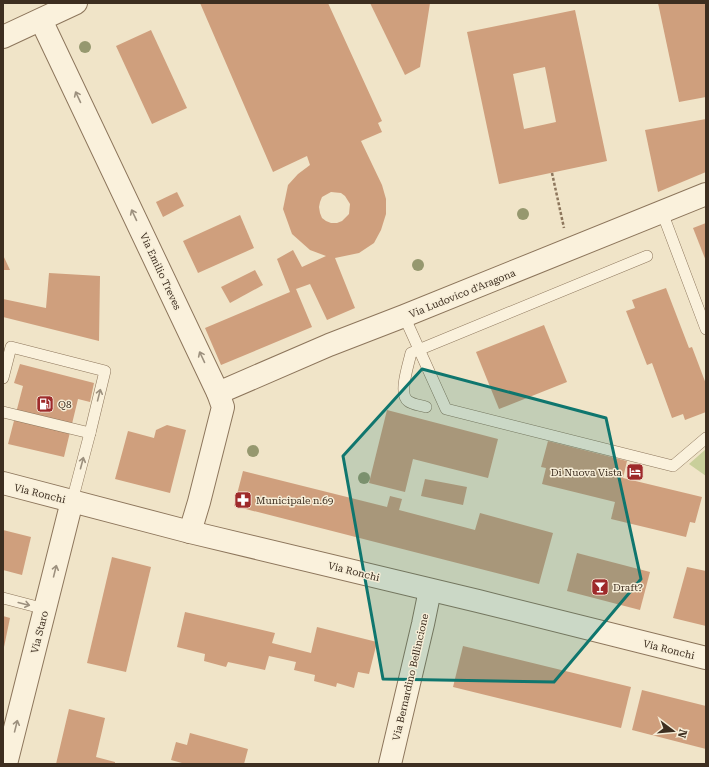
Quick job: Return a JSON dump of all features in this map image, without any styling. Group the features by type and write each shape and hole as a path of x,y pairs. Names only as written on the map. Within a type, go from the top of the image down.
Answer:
{"street":[{"path":"3,37 76,3"},
{"name":"Via Emilio Treves","path":"41,20 218,393 223,407 190,532"},
{"name":"Via Ludovico d'Aragona","path":"218,393 330,345 706,194"},
{"name":"Via Ronchi","path":"3,483 190,532 706,658"},
{"name":"Via Staro","path":"6,764 72,501"},
{"name":"Via Bernardino Bellincione","path":"390,764 430,590"}],"lane":[{"path":"662,212 706,329"},
{"path":"426,407 408,401 404,396 403,389 411,352 647,256"},
{"path":"404,316 446,409 673,466 706,438"},
{"path":"3,378 11,347 105,371 72,501"},
{"path":"3,412 90,433"},
{"path":"3,598 45,609"}],"path":[{"path":"552,172 564,230"}],"highlighted area":[{"path":"422,369 606,418 641,579 554,682 383,679 343,456"}],"green space":[{"path":"706,449 706,476 689,464"}],"building":[{"path":"200,3 328,3 382,121 378,123 382,132 361,141 382,185 386,199 386,214 381,230 374,243 359,253 335,258 355,308 327,320 310,284 296,289 312,327 221,365 205,328 290,292 277,259 293,250 302,267 326,256 310,250 292,234 283,209 288,185 298,174 310,165 307,156 273,172","holes":["331,192 341,193 350,204 349,214 342,221 337,223 326,221 322,218 320,213 319,207 322,197"]},
{"path":"370,3 430,3 420,67 405,75"},
{"path":"658,3 706,3 706,97 679,102"},
{"path":"575,10 607,161 499,184 467,32","holes":["545,67 556,122 524,129 513,74"]},
{"path":"151,30 187,108 152,124 116,46"},
{"path":"706,119 706,172 658,192 645,130"},
{"path":"177,192 184,206 163,217 156,202"},
{"path":"240,215 254,248 198,273 183,241"},
{"path":"706,223 706,261 693,228"},
{"path":"3,255 10,270 3,270"},
{"path":"255,270 263,285 230,303 221,287"},
{"path":"49,273 100,276 99,341 3,317 3,299 46,308"},
{"path":"666,288 689,348 692,347 706,384 706,412 685,420 683,414 672,418 652,363 647,365 626,311 635,308 632,300"},
{"path":"544,325 567,382 499,409 476,352"},
{"path":"20,364 94,383 90,402 78,399 64,457 8,444 23,386 14,383"},
{"path":"387,410 498,439 488,478 413,459 405,492 369,483"},
{"path":"167,425 186,430 170,493 115,479 128,431 154,438 156,430"},
{"path":"548,441 627,461 623,478 702,497 695,523 690,522 686,537 611,519 615,502 542,484 546,468 541,467"},
{"path":"243,471 387,507 390,496 402,499 399,510 475,530 480,513 553,533 539,584 234,506"},
{"path":"425,479 467,487 463,505 421,496"},
{"path":"3,530 31,537 22,575 3,570"},
{"path":"577,553 650,572 640,610 567,591"},
{"path":"112,557 151,567 126,672 87,663"},
{"path":"687,567 706,571 706,626 673,618"},
{"path":"185,612 275,633 272,643 311,653 317,627 377,642 369,674 358,672 354,688 337,683 336,687 314,681 315,675 294,670 296,662 269,656 265,670 228,662 226,667 204,661 205,654 177,647"},
{"path":"3,616 10,618 4,647 3,647"},
{"path":"463,646 631,687 621,728 453,687"},
{"path":"642,690 706,706 706,749 632,730"},
{"path":"69,709 105,718 96,757 115,762 115,764 56,764"},
{"path":"190,733 248,749 244,764 182,764 171,760 176,742 187,745"}],"place":[{"name":"Q8","path":"45,404"},
{"name":"Di Nuova Vista","path":"635,472"},
{"name":"Municipale n.69","path":"243,500"},
{"name":"Draft?","path":"600,587"}]}
